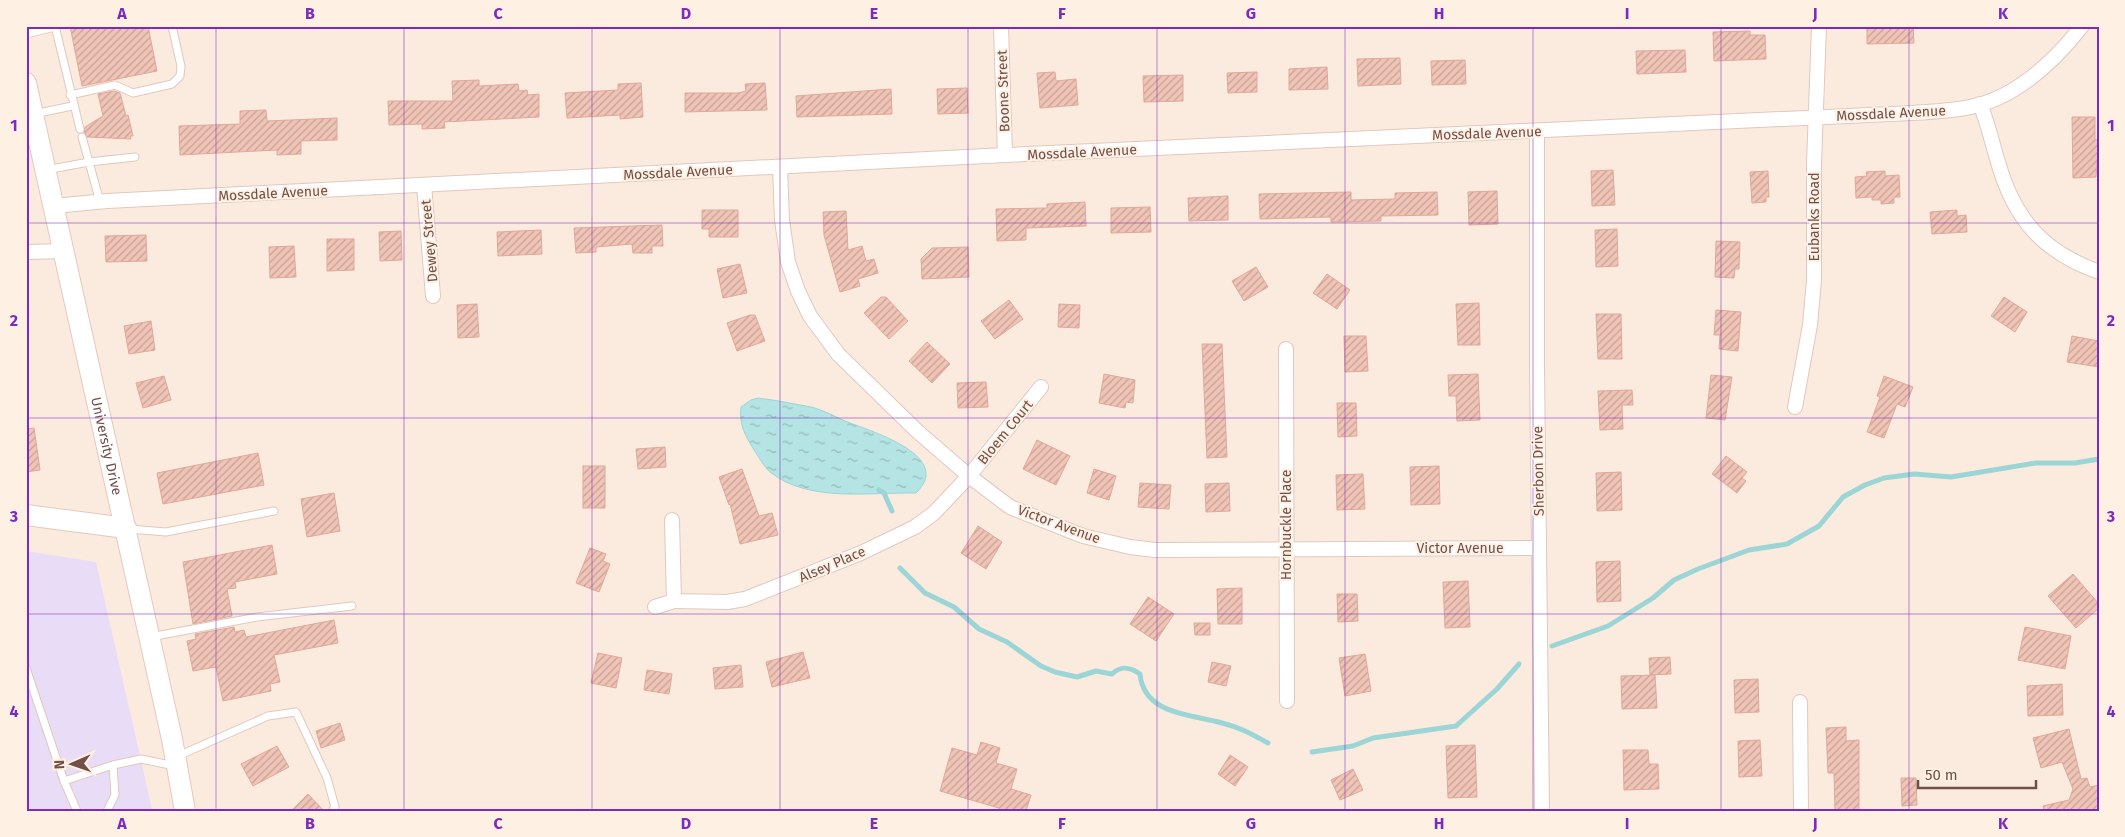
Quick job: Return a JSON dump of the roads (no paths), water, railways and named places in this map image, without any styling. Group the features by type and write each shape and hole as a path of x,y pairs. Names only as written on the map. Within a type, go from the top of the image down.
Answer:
{"main road":[{"name":"University Drive","path":"26,84 30,110 46,170 177,762 184,811"},
{"path":"26,516 126,528"}],"street":[{"name":"Boone Street","path":"1001,26 1005,156"},
{"name":"Eubanks Road","path":"1795,407 1810,325 1814,280 1814,164 1820,26"},
{"name":"Mossdale Avenue","path":"54,206 100,202 780,167 1912,113 1966,108 1980,104 2020,86 2040,71 2064,48 2082,26"},
{"path":"1980,104 2006,188 2028,226 2042,241 2061,254 2099,272"},
{"name":"Sherbon Drive","path":"1537,131 1542,811"},
{"name":"Victor Avenue","path":"780,167 785,247 798,291 810,316 838,354 917,431 968,476 1010,507 1083,536 1130,547 1155,550 1539,548"},
{"name":"Dewey Street","path":"424,185 433,296"},
{"path":"26,252 64,252"},
{"name":"Hornbuckle Place","path":"1286,349 1287,701"},
{"name":"Bloem Court","path":"968,476 1042,387"},
{"name":"Alsey Place","path":"655,606 674,601 727,602 745,599 861,553 915,527 934,513 968,476"},
{"path":"672,520 674,601"},
{"path":"1800,702 1801,811"}],"lane":[{"path":"26,34 55,26 72,106 80,129"},
{"path":"70,95 115,85 133,93 172,84 180,76 182,66 172,26"},
{"path":"30,110 72,106"},
{"path":"82,137 100,202"},
{"path":"46,170 89,162 135,157"},
{"path":"126,528 166,532 274,510"},
{"path":"150,638 257,617 352,606"},
{"path":"26,668 64,781 77,811"},
{"path":"64,781 113,765 141,759 177,762 268,716 296,712 327,778 335,807 332,811"},
{"path":"107,811 115,795 113,765"}],"water":[{"path":"758,398 816,408 891,440 918,457 925,468 925,480 916,493 860,494 821,492 786,482 770,472 743,430 741,407 751,400"}],"waterway":[{"path":"1552,646 1608,626 1653,598 1674,580 1698,569 1749,550 1787,544 1819,526 1843,497 1865,485 1884,478 1914,474 1951,477 2036,463 2075,463 2099,459"},
{"path":"879,490 884,493 892,511"},
{"path":"900,568 925,593 954,607 979,629 1007,642 1041,666 1055,672 1077,677 1096,671 1112,674 1122,668 1133,670 1140,674 1143,688 1150,698 1160,705 1183,714 1234,727 1268,743"},
{"path":"1312,752 1353,746 1373,738 1456,726 1497,689 1519,664"}]}
